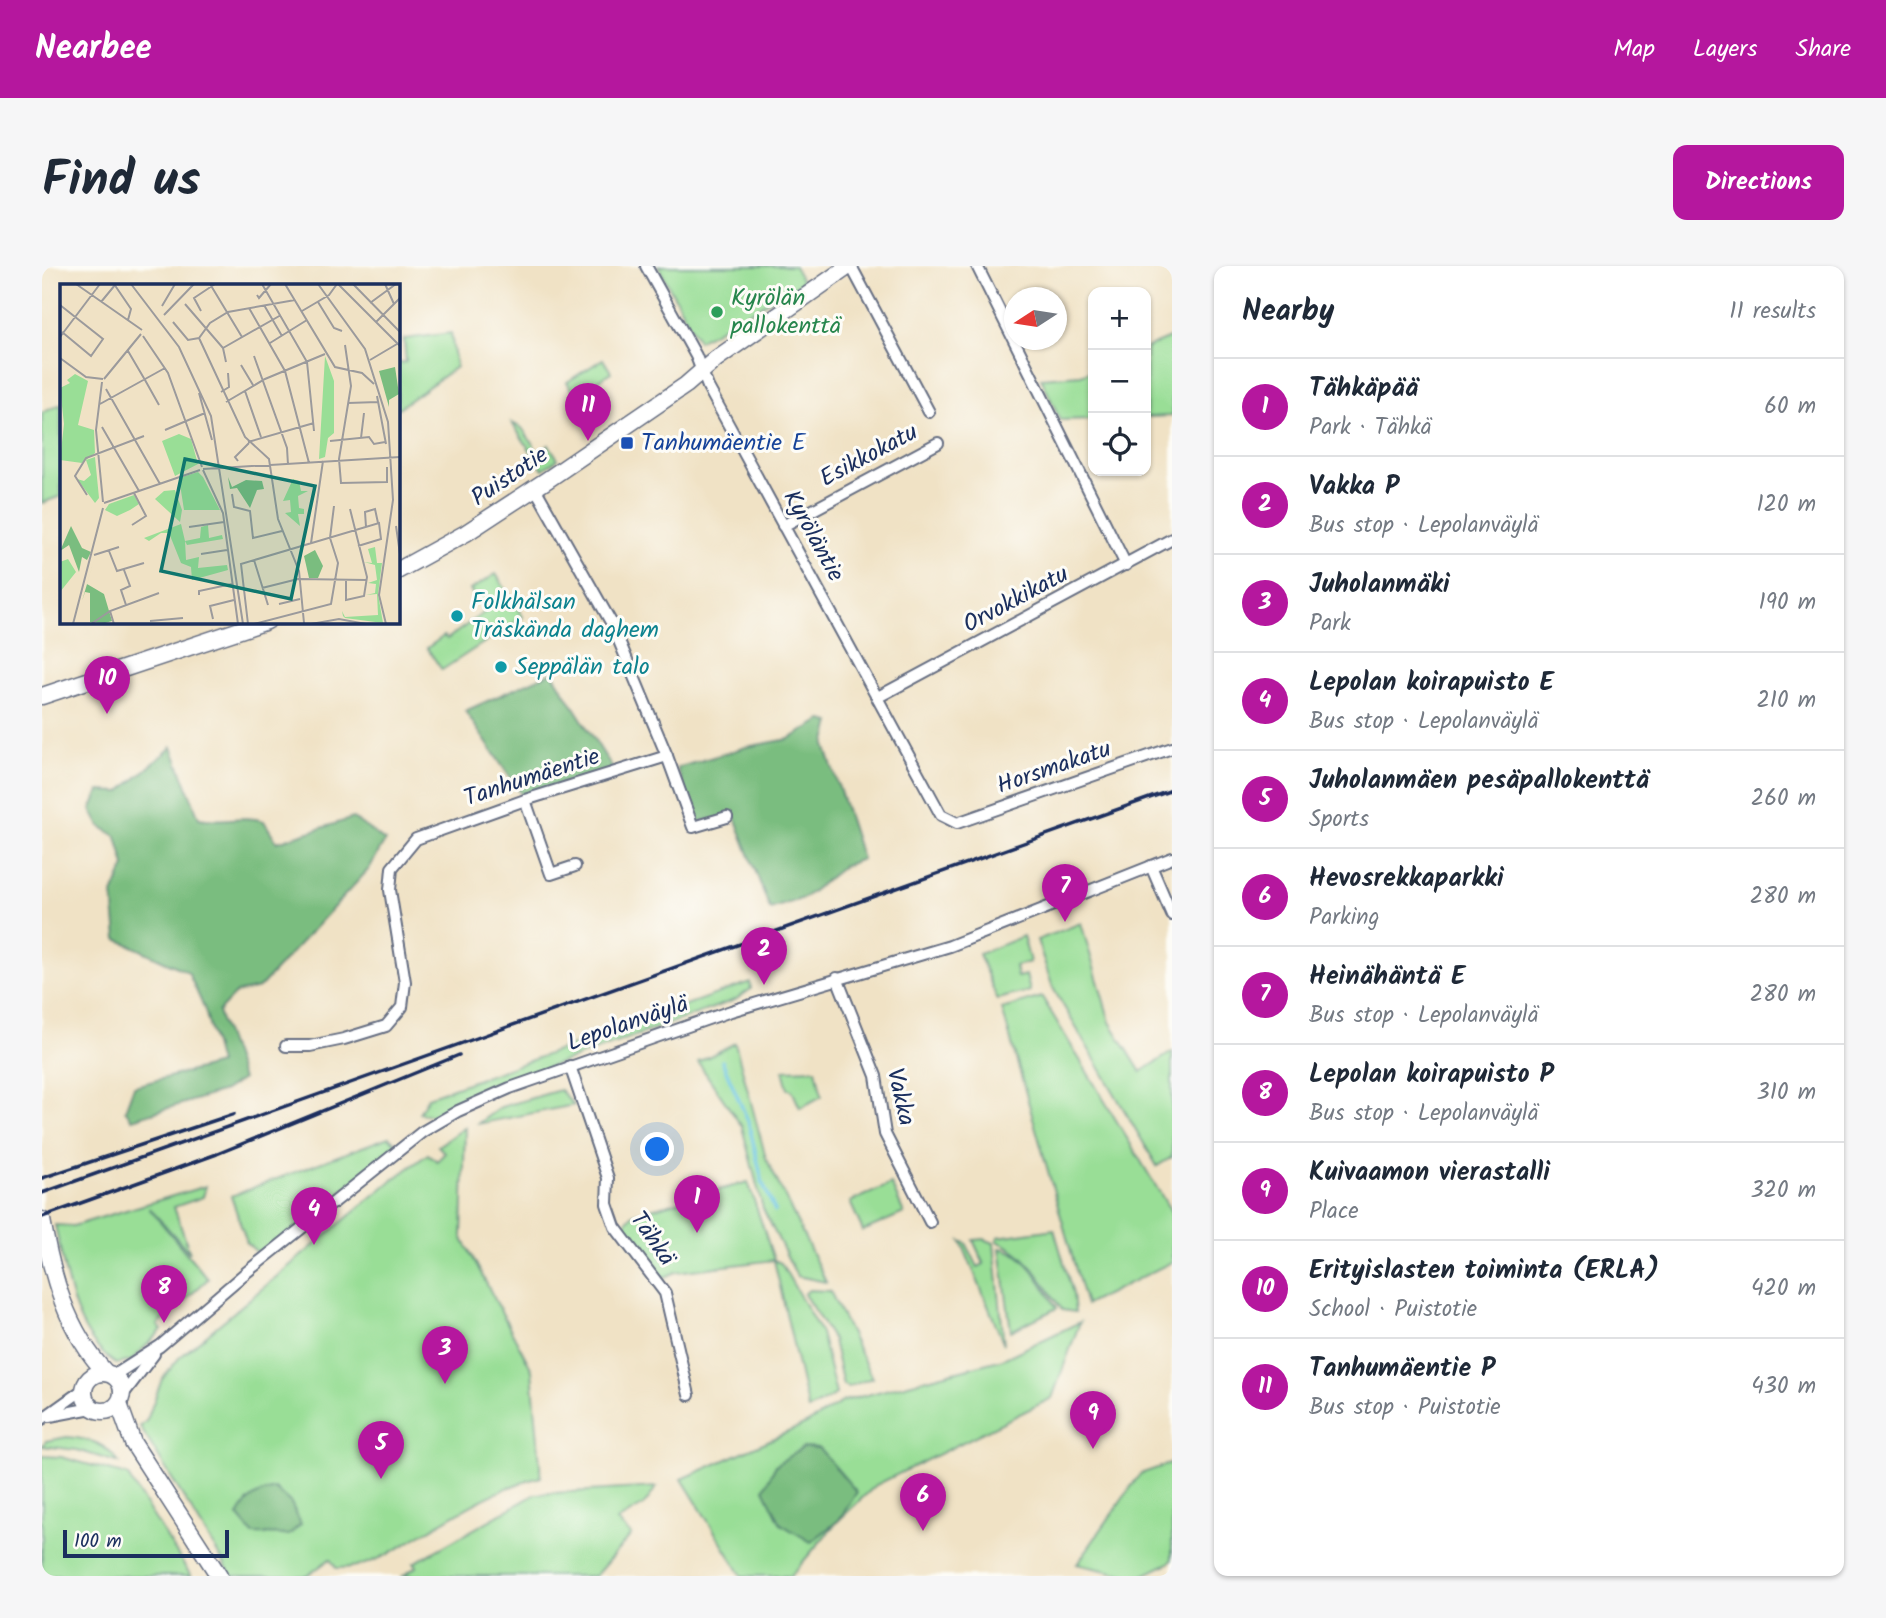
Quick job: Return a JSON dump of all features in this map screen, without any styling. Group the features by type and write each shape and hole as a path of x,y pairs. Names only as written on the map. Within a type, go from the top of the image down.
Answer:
{"street":[{"name":"Kyröläntie","path":"646,266 783,526 941,815 949,821"},
{"name":"Puistotie","path":"399,570 466,533 535,488 850,266"},
{"name":"Esikkokatu","path":"850,266 929,412"},
{"path":"977,266 1126,565"},
{"name":"Esikkokatu","path":"783,526 938,443"},
{"path":"535,488 612,624 667,756 693,827 727,817"},
{"name":"Orvokkikatu","path":"878,697 1172,539"},
{"path":"42,696 261,623"},
{"name":"Horsmakatu","path":"949,821 957,823 1019,804 1172,748"},
{"name":"Tanhumäentie","path":"286,1046 310,1046 344,1040 386,1026 402,1007 405,982 390,890 392,868 399,856 416,839 525,800 667,756"},
{"path":"525,800 551,874 575,866"},
{"name":"Lepolanväylä","path":"110,1375 160,1346 243,1275 422,1132 489,1096 570,1066 837,978 950,946 1172,858"},
{"path":"1151,866 1172,915"},
{"name":"Vakka","path":"837,978 876,1076 885,1134 930,1222"},
{"name":"Tähkä","path":"570,1066 608,1178 607,1204 612,1219 615,1227 665,1293 689,1395"},
{"path":"42,1220 62,1303 82,1344 110,1375 119,1381 120,1400 133,1443"},
{"path":"82,1344 84,1396 133,1443 219,1576"},
{"name":"Lepolanväylä","path":"120,1400 160,1346"},
{"path":"43,1418 85,1385 91,1377 110,1375"},
{"path":"43,1418 96,1410 107,1411 120,1400"}],"green space":[{"name":"Kyrölän pallokenttä","path":"658,266 794,266 803,282 698,341"},
{"path":"451,333 456,367 399,408 399,363 406,362 404,339"},
{"path":"1172,337 1172,416 1151,417 1151,346"},
{"path":"603,359 611,372 576,396 567,382"},
{"path":"1088,372 1088,419 1060,420 1041,378"},
{"path":"60,404 60,496 42,503 42,413"},
{"path":"512,423 522,428 538,452 549,445 558,459 543,469"},
{"path":"496,574 523,617 442,670 427,648 444,636 447,639 486,611 470,590"},
{"path":"552,672 613,769 522,795 465,711"},
{"path":"822,720 831,722 825,745 862,859 844,866 804,898 770,909 734,815 697,822 677,768 746,747 789,739"},
{"path":"172,747 199,818 248,818 264,821 277,842 353,818 385,841 369,869 259,988 236,993 218,1012 242,1079 224,1091 132,1119 125,1110 134,1086 219,1064 205,1010 188,972 117,939 113,894 125,866 117,837 100,826 91,810 99,791 120,792"},
{"path":"1081,923 1110,1022 1141,1072 1172,1052 1172,1157 1157,1166 1053,988 1037,940"},
{"path":"1023,936 1030,962 1015,966 1017,977 1026,975 1030,991 997,999 979,954"},
{"path":"750,982 751,989 735,1000 468,1096 434,1116 419,1113 428,1097"},
{"path":"1042,997 1172,1213 1172,1262 1086,1305 1002,1009"},
{"path":"735,1043 766,1158 826,1282 797,1276 763,1209 742,1127 698,1062"},
{"path":"816,1069 822,1096 800,1108 792,1090 788,1089 783,1070"},
{"path":"560,1090 574,1105 477,1124 501,1107"},
{"path":"465,1127 462,1237 532,1370 541,1477 481,1500 371,1562 336,1568 330,1559 307,1576 232,1576 140,1427 147,1420 162,1379 179,1358 391,1181 428,1154 437,1161 445,1153 438,1146"},
{"path":"389,1137 398,1145 261,1256 247,1243 231,1196"},
{"path":"748,1182 774,1260 676,1272 665,1277 659,1275 625,1229 625,1223 633,1214"},
{"path":"891,1184 904,1213 863,1231 850,1202"},
{"path":"206,1186 203,1197 174,1207 190,1253 149,1208 208,1279 158,1325 162,1330 131,1361 116,1364 101,1352 80,1320 73,1302 55,1225 73,1226"},
{"path":"1054,1229 1073,1294 1075,1312 1062,1310 1027,1261 997,1241 998,1237"},
{"path":"984,1239 994,1243 1004,1344 961,1241 966,1243 978,1267 984,1264 973,1240"},
{"path":"1000,1248 1019,1256 1027,1263 1057,1308 1011,1331"},
{"path":"774,1260 781,1263 821,1333 836,1394 808,1410"},
{"path":"809,1290 830,1291 872,1378 848,1387 843,1385 833,1340 804,1294"},
{"path":"1080,1322 1052,1398 876,1485 836,1523 791,1576 742,1576 682,1479 806,1424 844,1401 1003,1359"},
{"path":"67,1437 97,1443 119,1463 77,1450 42,1446 46,1441"},
{"path":"803,1447 819,1448 857,1492 839,1520 811,1542 781,1524 764,1489 776,1465"},
{"path":"42,1456 61,1457 127,1475 191,1576 42,1576"},
{"path":"1172,1463 1172,1559 1169,1563 1142,1576 1129,1576 1077,1564 1140,1474"},
{"path":"657,1487 644,1505 617,1521 631,1535 595,1576 403,1576 417,1566 414,1563 536,1494"},
{"path":"275,1489 291,1503 301,1524 289,1535 253,1534 238,1516 253,1497"}],"waterway":[{"path":"722,1061 748,1121 763,1184 775,1211"}],"railway":[{"path":"42,1193 1172,790"},
{"path":"42,1217 217,1154 459,1055"},
{"path":"42,1178 234,1114"}],"place":[{"name":"Kyrölän pallokenttä","path":"717,312"},
{"name":"Tanhumäentie P","path":"588,441"},
{"name":"Tanhumäentie E","path":"627,443"},
{"name":"Folkhälsan Träskända daghem","path":"457,616"},
{"name":"Seppälän talo","path":"501,667"},
{"name":"Erityislasten toiminta (ERLA)","path":"107,714"},
{"name":"Heinähäntä E","path":"1065,922"},
{"name":"Vakka P","path":"764,985"},
{"name":"Tähkäpää","path":"697,1233"},
{"name":"Lepolan koirapuisto E","path":"314,1245"},
{"name":"Lepolan koirapuisto P","path":"164,1323"},
{"name":"Juholanmäki","path":"445,1384"},
{"name":"Kuivaamon vierastalli","path":"1093,1449"},
{"name":"Juholanmäen pesäpallokenttä","path":"381,1479"},
{"name":"Hevosrekkaparkki","path":"923,1531"}]}
